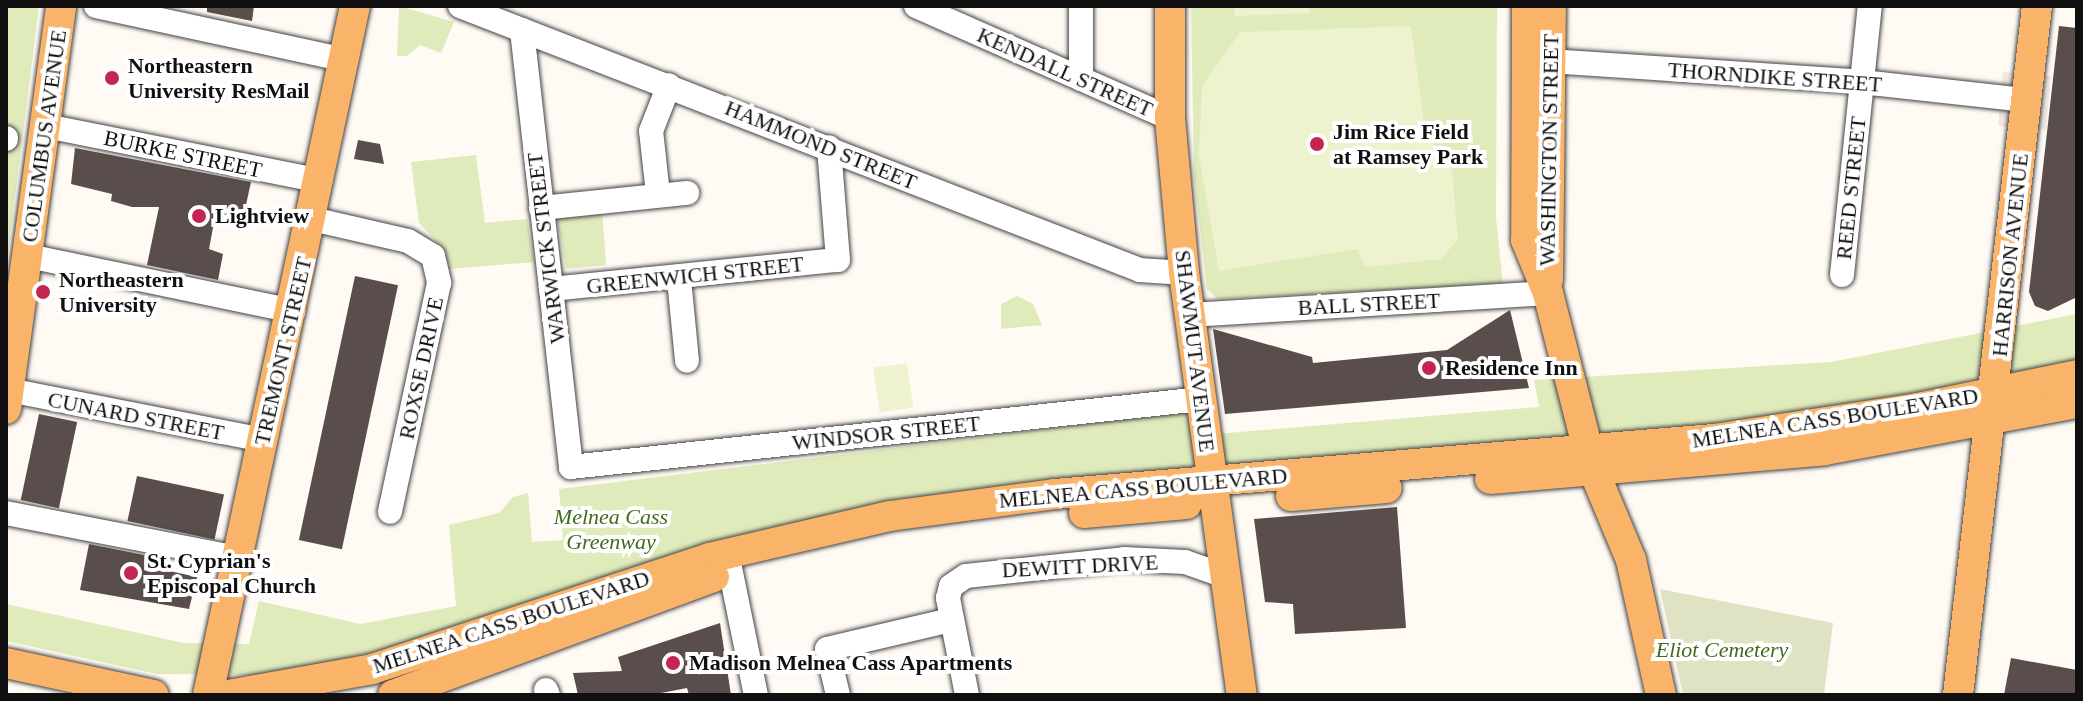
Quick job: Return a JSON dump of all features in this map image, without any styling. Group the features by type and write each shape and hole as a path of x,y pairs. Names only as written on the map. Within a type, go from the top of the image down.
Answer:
{"main road":[{"name":"COLUMBUS AVENUE","path":"7,399 61,6"},
{"name":"TREMONT STREET","path":"208,695 321,181 355,6"},
{"name":"SHAWMUT AVENUE","path":"1170,6 1170,118 1184,273 1242,695"},
{"name":"WASHINGTON STREET","path":"1527,6 1538,60 1548,293 1590,459 1631,560 1661,695"},
{"name":"WASHINGTON STREET","path":"1538,60 1551,6"},
{"name":"HARRISON AVENUE","path":"1958,695 1994,407 2037,6"},
{"name":"MELNEA CASS BOULEVARD","path":"1994,407 2077,375"},
{"name":"MELNEA CASS BOULEVARD","path":"228,695 372,669 729,562 965,504 1213,492 1590,459 1795,429 1994,407 2077,403"},
{"name":"MELNEA CASS BOULEVARD","path":"393,695 608,617 729,562"},
{"path":"446,695 608,617"},
{"path":"6,663 154,695"}],"street":[{"path":"96,6 346,60"},
{"name":"HAMMOND STREET","path":"460,6 1140,270 1184,273"},
{"name":"KENDALL STREET","path":"916,6 1170,118"},
{"path":"1081,6 1081,79"},
{"name":"REED STREET","path":"1842,275 1870,6"},
{"name":"WARWICK STREET","path":"522,30 571,467"},
{"name":"THORNDIKE STREET","path":"1538,60 1862,82 2026,100"},
{"path":"658,194 651,131 669,85"},
{"name":"BURKE STREET","path":"46,126 321,181"},
{"name":"GREENWICH STREET","path":"551,289 679,279 838,260 829,147"},
{"path":"541,208 687,193"},
{"name":"ROXSE DRIVE","path":"312,219 408,241 433,256 439,283 390,512"},
{"path":"28,256 293,311"},
{"path":"679,279 687,361"},
{"name":"BALL STREET","path":"1190,315 1548,293"},
{"name":"CUNARD STREET","path":"7,399 263,440"},
{"name":"WINDSOR STREET","path":"571,467 1201,399"},
{"path":"6,513 238,558"},
{"name":"DEWITT DRIVE","path":"967,695 951,620 951,586 966,576 1021,566 1163,560 1225,576"},
{"path":"729,562 756,695"},
{"path":"838,695 827,649 951,620"}],"green space":[{"path":"6,6 39,6 6,268"},
{"path":"399,6 454,22 441,53 420,45 407,56 397,56"},
{"name":"Jim Rice Field at Ramsey Park","path":"1191,6 1497,6 1496,218 1503,284 1217,299 1207,289 1194,177"},
{"path":"1234,6 1309,6 1309,13 1235,16"},
{"name":"Jim Rice Field at Ramsey Park","path":"1411,26 1425,132 1452,171 1458,239 1441,259 1365,267 1357,249 1219,271 1199,156 1202,86 1240,32"},
{"path":"476,155 485,223 527,219 534,262 450,269 443,248 419,223 411,162"},
{"path":"602,208 606,265 566,269 557,217"},
{"path":"1017,296 1033,304 1042,325 1001,329 1001,304"},
{"name":"Melnea Cass Greenway","path":"2077,314 2077,363 1764,424 1005,491 357,661 261,675 157,674 6,641 6,604 184,643 249,644 259,601 360,624 456,606 449,525 499,513 513,497 528,493 532,542 563,540 559,489 1213,409 1216,434 1539,407 1534,380 1831,362"},
{"path":"907,363 913,408 880,412 873,368"},
{"name":"Eliot Cemetery","path":"1660,589 1833,623 1824,695 1683,695"}],"shaded area":[{"path":"2003,72 2051,76 2046,130 1998,126"}],"building":[{"path":"207,6 254,6 252,21 207,12"},
{"path":"2059,26 2077,28 2077,297 2048,311 2035,306 2029,292"},
{"path":"358,140 380,144 384,164 354,159"},
{"name":"Lightview","path":"75,148 251,182 244,214 215,217 209,249 223,254 218,280 147,265 159,207 132,207 111,201 112,194 71,184"},
{"path":"355,276 398,285 342,549 299,540"},
{"name":"Residence Inn","path":"1510,310 1529,388 1225,414 1213,329 1312,357 1313,363 1447,350"},
{"path":"39,414 77,422 59,508 21,500"},
{"path":"137,476 224,495 214,539 127,521"},
{"path":"1397,507 1406,628 1295,634 1293,604 1265,602 1254,519"},
{"name":"St. Cyprian's Episcopal Church","path":"89,544 149,556 162,563 160,569 197,577 189,609 80,590"},
{"name":"Madison Melnea Cass Apartments","path":"720,623 731,695 689,695 687,688 651,695 578,695 573,673 622,671 618,657"},
{"path":"2011,658 2077,670 2077,695 2004,695"}],"place":[{"name":"Northeastern University ResMail","path":"112,78"},
{"name":"Jim Rice Field at Ramsey Park","path":"1317,144"},
{"name":"Lightview","path":"199,216"},
{"name":"Northeastern University","path":"43,292"},
{"name":"Residence Inn","path":"1429,368"},
{"name":"St. Cyprian's Episcopal Church","path":"131,573"},
{"name":"Madison Melnea Cass Apartments","path":"673,663"}]}
